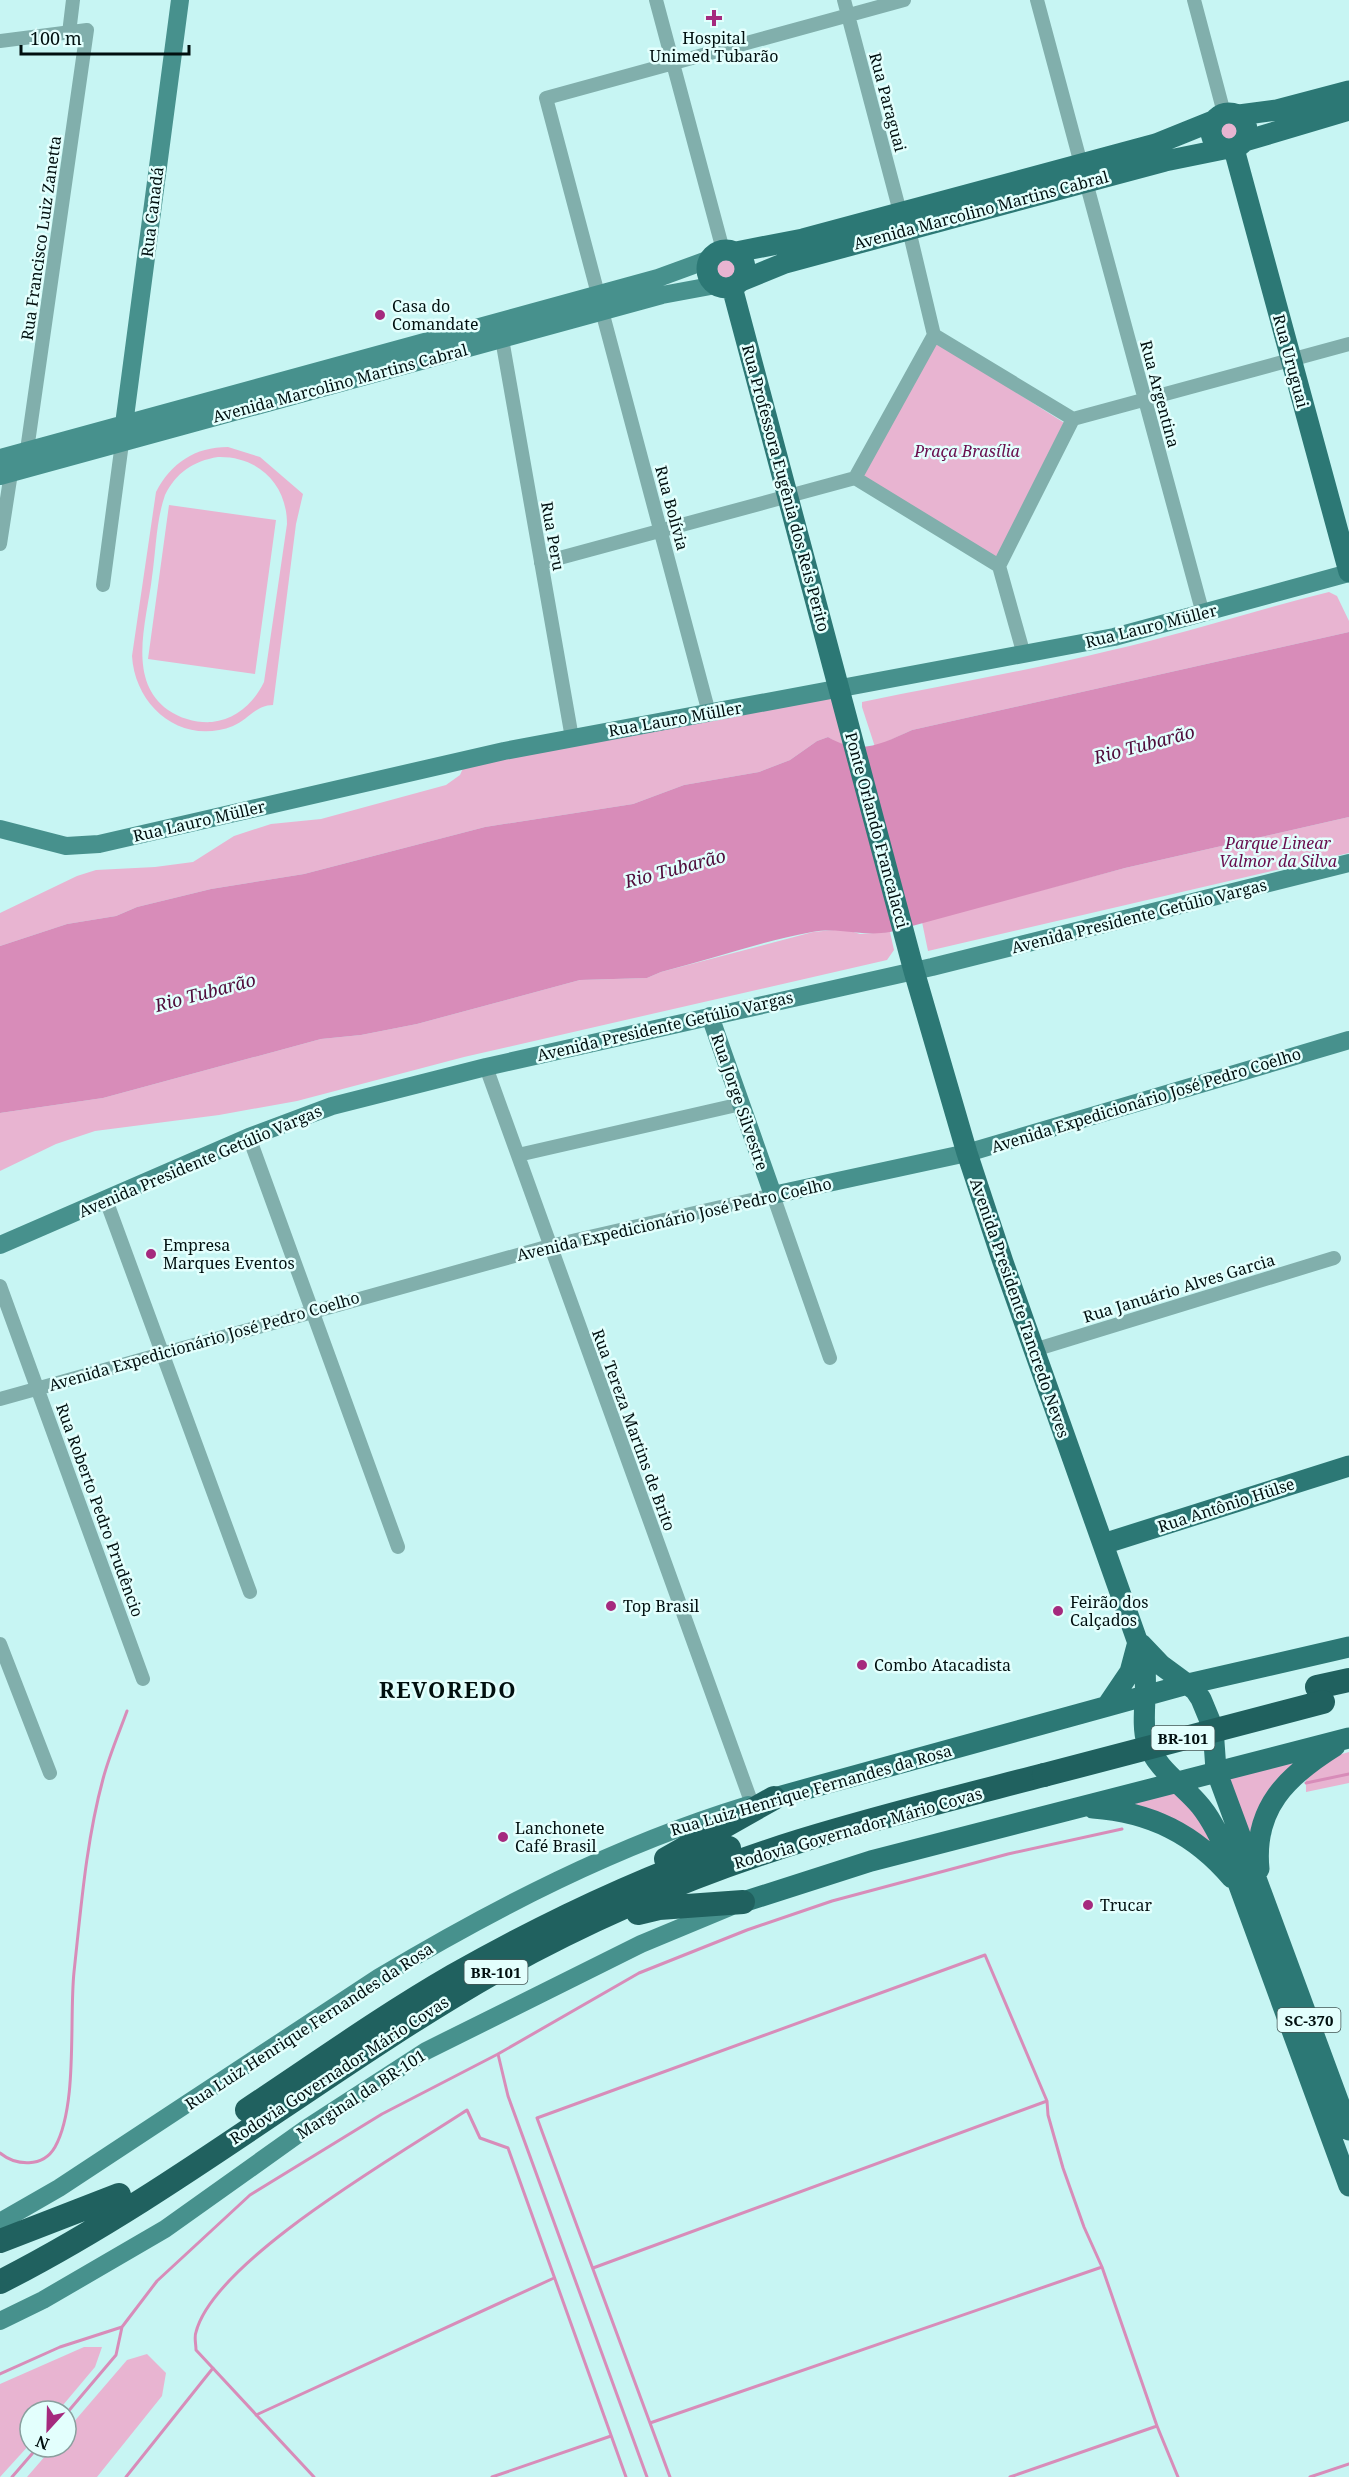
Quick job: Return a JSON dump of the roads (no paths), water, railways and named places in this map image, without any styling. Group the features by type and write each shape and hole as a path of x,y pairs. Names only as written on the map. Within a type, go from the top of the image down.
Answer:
{"highway":[{"name":"Rodovia Governador Mário Covas","path":"0,2264 119,2195 408,2003 550,1934 655,1876 755,1839 856,1808 1042,1767 1320,1694 1349,1680"},
{"name":"Rodovia Governador Mário Covas","path":"1320,1694 1349,1696"},
{"path":"550,1934 763,1801"},
{"path":"550,1934 659,1908 743,1902"},
{"name":"Rodovia Governador Mário Covas","path":"0,2282 126,2210 550,1934"},
{"path":"0,2241 119,2195"}],"main road":[{"name":"Rua Canadá","path":"122,443 180,0"},
{"name":"Avenida Marcolino Martins Cabral","path":"6,475 122,443 336,375 600,303 730,285 905,221 1083,173 1225,116 1276,110 1349,91"},
{"name":"Avenida Marcolino Martins Cabral","path":"1083,173 1165,161 1234,146 1349,110"},
{"path":"1225,116 1248,129 1234,146 1212,138 1225,116"},
{"name":"Rua Uruguai","path":"1234,146 1349,573"},
{"name":"Avenida Marcolino Martins Cabral","path":"0,458 124,424 502,339 723,254 905,221"},
{"path":"723,254 745,265 730,285 708,276 723,254"},
{"name":"Rua Professora Eugênia dos Reis Perito","path":"730,285 839,688"},
{"name":"Rua Lauro Müller","path":"0,829 66,846 99,844 404,772 572,738 1114,637 1349,573"},
{"name":"Ponte Orlando Francalacci","path":"839,688 912,963"},
{"name":"Avenida Presidente Getúlio Vargas","path":"0,1245 249,1137 332,1106 486,1067 710,1016 912,963 1349,863"},
{"name":"Avenida Presidente Tancredo Neves","path":"912,963 967,1153 1034,1350 1138,1641 1146,1673 1147,1695"},
{"name":"Rua Jorge Silvestre","path":"710,1016 773,1195"},
{"name":"Avenida Expedicionário José Pedro Coelho","path":"773,1195 967,1153 1349,1040"},
{"name":"Rua Antônio Hülse","path":"1103,1544 1349,1466"},
{"path":"1107,1706 1130,1672 1138,1641"},
{"name":"Avenida Presidente Tancredo Neves","path":"1138,1641 1161,1665 1188,1684"},
{"path":"1174,1782 1158,1764 1147,1743 1144,1727 1147,1695 1349,1647"},
{"path":"1188,1684 1201,1700 1211,1719 1216,1770"},
{"name":"Rua Luiz Henrique Fernandes da Rosa","path":"0,2222 68,2183 378,1978 440,1941 610,1855 668,1831 763,1801 1147,1695"},
{"path":"743,1902 871,1861 1216,1770 1348,1738"},
{"path":"1270,1910 1260,1876 1258,1858 1260,1836 1270,1804 1295,1774 1348,1738"},
{"name":"SC-370","path":"1216,1770 1270,1910 1349,2130"},
{"name":"SC-370","path":"1174,1782 1197,1802 1219,1834 1349,2186"},
{"path":"1074,1807 1132,1813 1174,1829 1188,1837 1220,1863 1245,1900"},
{"name":"Marginal da BR-101","path":"0,2321 43,2300 165,2229 304,2130 426,2051 641,1944 743,1902"}],"street":[{"path":"0,41 69,33 73,0"},
{"path":"657,0 723,254"},
{"name":"Rua Paraguai","path":"844,0 934,335"},
{"path":"673,63 904,0"},
{"name":"Rua Argentina","path":"1036,0 1203,614"},
{"path":"1194,0 1225,116"},
{"name":"Rua Francisco Luiz Zanetta","path":"27,450 87,30 69,33"},
{"name":"Rua Bolívia","path":"673,63 546,98 709,713"},
{"path":"541,563 855,478 934,335 1073,419 1349,344"},
{"name":"Rua Peru","path":"502,339 572,738"},
{"path":"1024,655 999,566 1073,419"},
{"path":"103,585 122,443"},
{"path":"0,544 6,475"},
{"path":"855,478 999,566"},
{"name":"Rua Tereza Martins de Brito","path":"486,1067 550,1246 763,1801"},
{"path":"518,1155 741,1104"},
{"path":"249,1137 398,1547"},
{"name":"Avenida Expedicionário José Pedro Coelho","path":"0,1399 312,1310 550,1246 773,1195"},
{"name":"Rua Jorge Silvestre","path":"773,1195 830,1358"},
{"path":"106,1200 250,1592"},
{"name":"Rua Januário Alves Garcia","path":"1034,1350 1334,1258"},
{"name":"Rua Roberto Pedro Prudêncio","path":"0,1286 143,1679"},
{"path":"0,1644 50,1773"}],"water":[{"name":"Rio Tubarão","path":"1349,632 1349,817 1125,868 890,932 812,932 755,945 647,978 580,980 417,1024 361,1035 321,1039 103,1098 0,1113 0,946 67,924 116,916 137,907 211,889 304,874 485,827 633,804 684,785 759,772 790,760 817,741 828,737 850,746 870,746 912,730"}],"waterway":[{"path":"0,2153 21,2162 37,2162 50,2154 62,2130 70,2086 74,1972 88,1851 103,1779 127,1711"},
{"path":"1306,1783 1349,1774"},
{"path":"0,2374 60,2347 122,2327 157,2281 250,2195 382,2114 498,2054 639,1973 747,1930 832,1901 1008,1854 1122,1829"},
{"path":"670,2477 537,2118 985,1955 1047,2101 1048,2115 1063,2168 1084,2227 1102,2267 1157,2426 1178,2477"},
{"path":"498,2054 508,2096 647,2477"},
{"path":"593,2268 1047,2101"},
{"path":"314,2477 196,2350 196,2332 210,2303 237,2273 273,2241 358,2180 467,2110 480,2138 508,2148 626,2477"},
{"path":"650,2423 1102,2267"},
{"path":"256,2415 554,2278"},
{"path":"78,2400 116,2355 122,2327"},
{"path":"126,2477 213,2368"},
{"path":"1010,2477 1157,2426"},
{"path":"492,2477 611,2436"},
{"path":"12,2477 28,2459"},
{"path":"1310,2477 1349,2464"}],"place":[{"name":"Hospital Unimed Tubarão","path":"714,18"},
{"name":"Casa do Comandate","path":"380,315"},
{"name":"Empresa Marques Eventos","path":"151,1254"},
{"name":"Top Brasil","path":"611,1606"},
{"name":"Feirão dos Calçados","path":"1058,1611"},
{"name":"Combo Atacadista","path":"862,1665"},
{"name":"Lanchonete Café Brasil","path":"503,1837"},
{"name":"Trucar","path":"1088,1905"}],"district":[{"name":"REVOREDO","path":"448,1689"}],"park label":[{"name":"Praça Brasília","path":"967,451"},
{"name":"Parque Linear Valmor da Silva","path":"1278,852"}]}
